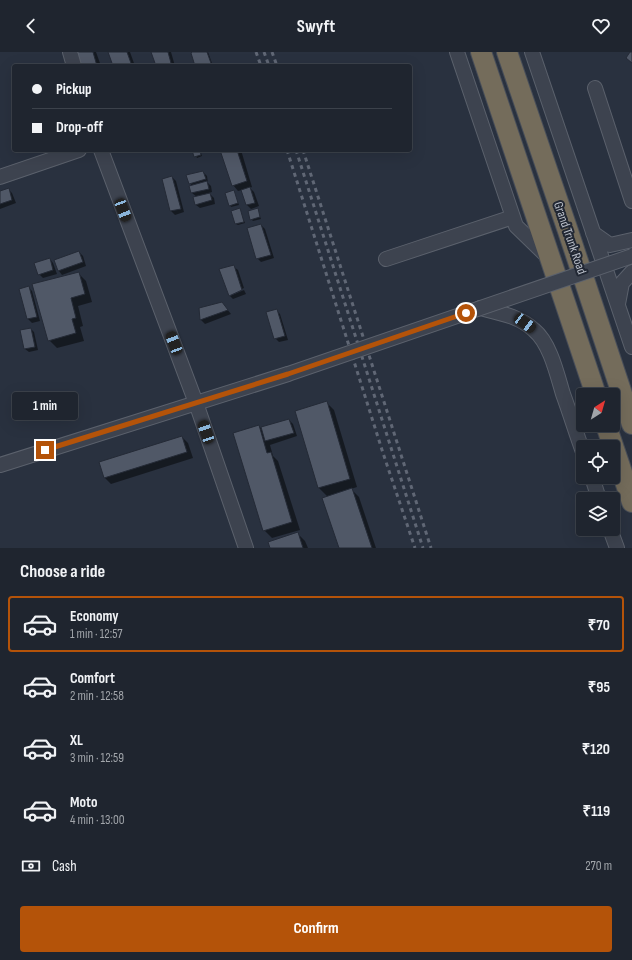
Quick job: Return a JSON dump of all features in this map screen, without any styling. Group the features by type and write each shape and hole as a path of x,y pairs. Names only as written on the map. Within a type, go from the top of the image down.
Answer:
{"highway":[{"name":"Grand Trunk Road","path":"481,52 594,388"},
{"name":"Grand Trunk Road","path":"507,52 632,424"},
{"path":"608,432 632,502"}],"street":[{"path":"70,52 73,64"},
{"path":"457,52 516,226 552,261"},
{"path":"532,52 632,347"},
{"path":"595,88 632,201"},
{"path":"0,178 73,152"},
{"path":"102,152 196,403 246,548"},
{"path":"386,259 513,217"},
{"path":"593,233 610,245 632,240"},
{"path":"0,464 288,374 632,256"},
{"path":"618,305 622,283 632,272"},
{"path":"480,308 515,318 536,330 546,347 553,364 579,440"},
{"path":"613,536 617,548"}],"building":[{"path":"74,52 93,52 96,64 77,64"},
{"path":"108,52 127,52 131,64 112,64"},
{"path":"151,52 168,52 171,63 155,64"},
{"path":"207,52 211,64 194,64 191,53"},
{"path":"630,52 632,52 632,63 626,58"},
{"path":"193,152 200,152 201,155 194,157"},
{"path":"221,152 238,152 247,181 232,186"},
{"path":"203,171 206,179 189,184 186,175"},
{"path":"172,176 181,209 170,211 162,179"},
{"path":"207,181 209,189 191,193 189,186"},
{"path":"250,187 255,203 246,205 241,190"},
{"path":"9,188 12,200 0,204 0,191"},
{"path":"234,190 238,203 229,206 225,193"},
{"path":"210,193 212,200 195,205 193,197"},
{"path":"240,208 244,222 235,224 231,211"},
{"path":"258,208 260,217 250,220 248,211"},
{"path":"261,224 271,255 256,259 247,228"},
{"path":"79,251 83,262 58,271 54,260"},
{"path":"50,258 53,270 38,275 34,263"},
{"path":"234,265 242,290 229,296 219,269"},
{"path":"79,272 85,294 71,298 76,318 72,319 76,333 48,341 32,284"},
{"path":"29,286 37,317 27,319 19,289"},
{"path":"222,302 228,310 200,320 199,308"},
{"path":"277,309 285,336 274,339 266,312"},
{"path":"31,328 35,347 24,349 20,330"},
{"path":"327,401 350,479 318,488 295,411"},
{"path":"289,419 294,433 265,441 261,427"},
{"path":"259,425 267,453 271,452 292,522 263,531 233,433"},
{"path":"182,436 187,452 104,478 99,462"},
{"path":"352,488 372,548 339,548 322,498"},
{"path":"298,532 303,548 270,548 268,542"}],"railway":[{"path":"256,52 260,64"},
{"path":"264,52 268,64"},
{"path":"272,52 276,64"},
{"path":"288,152 383,453 415,548"},
{"path":"297,152 423,548"},
{"path":"304,152 431,548"}],"route":[{"path":"45,450 288,374 466,313"}]}
